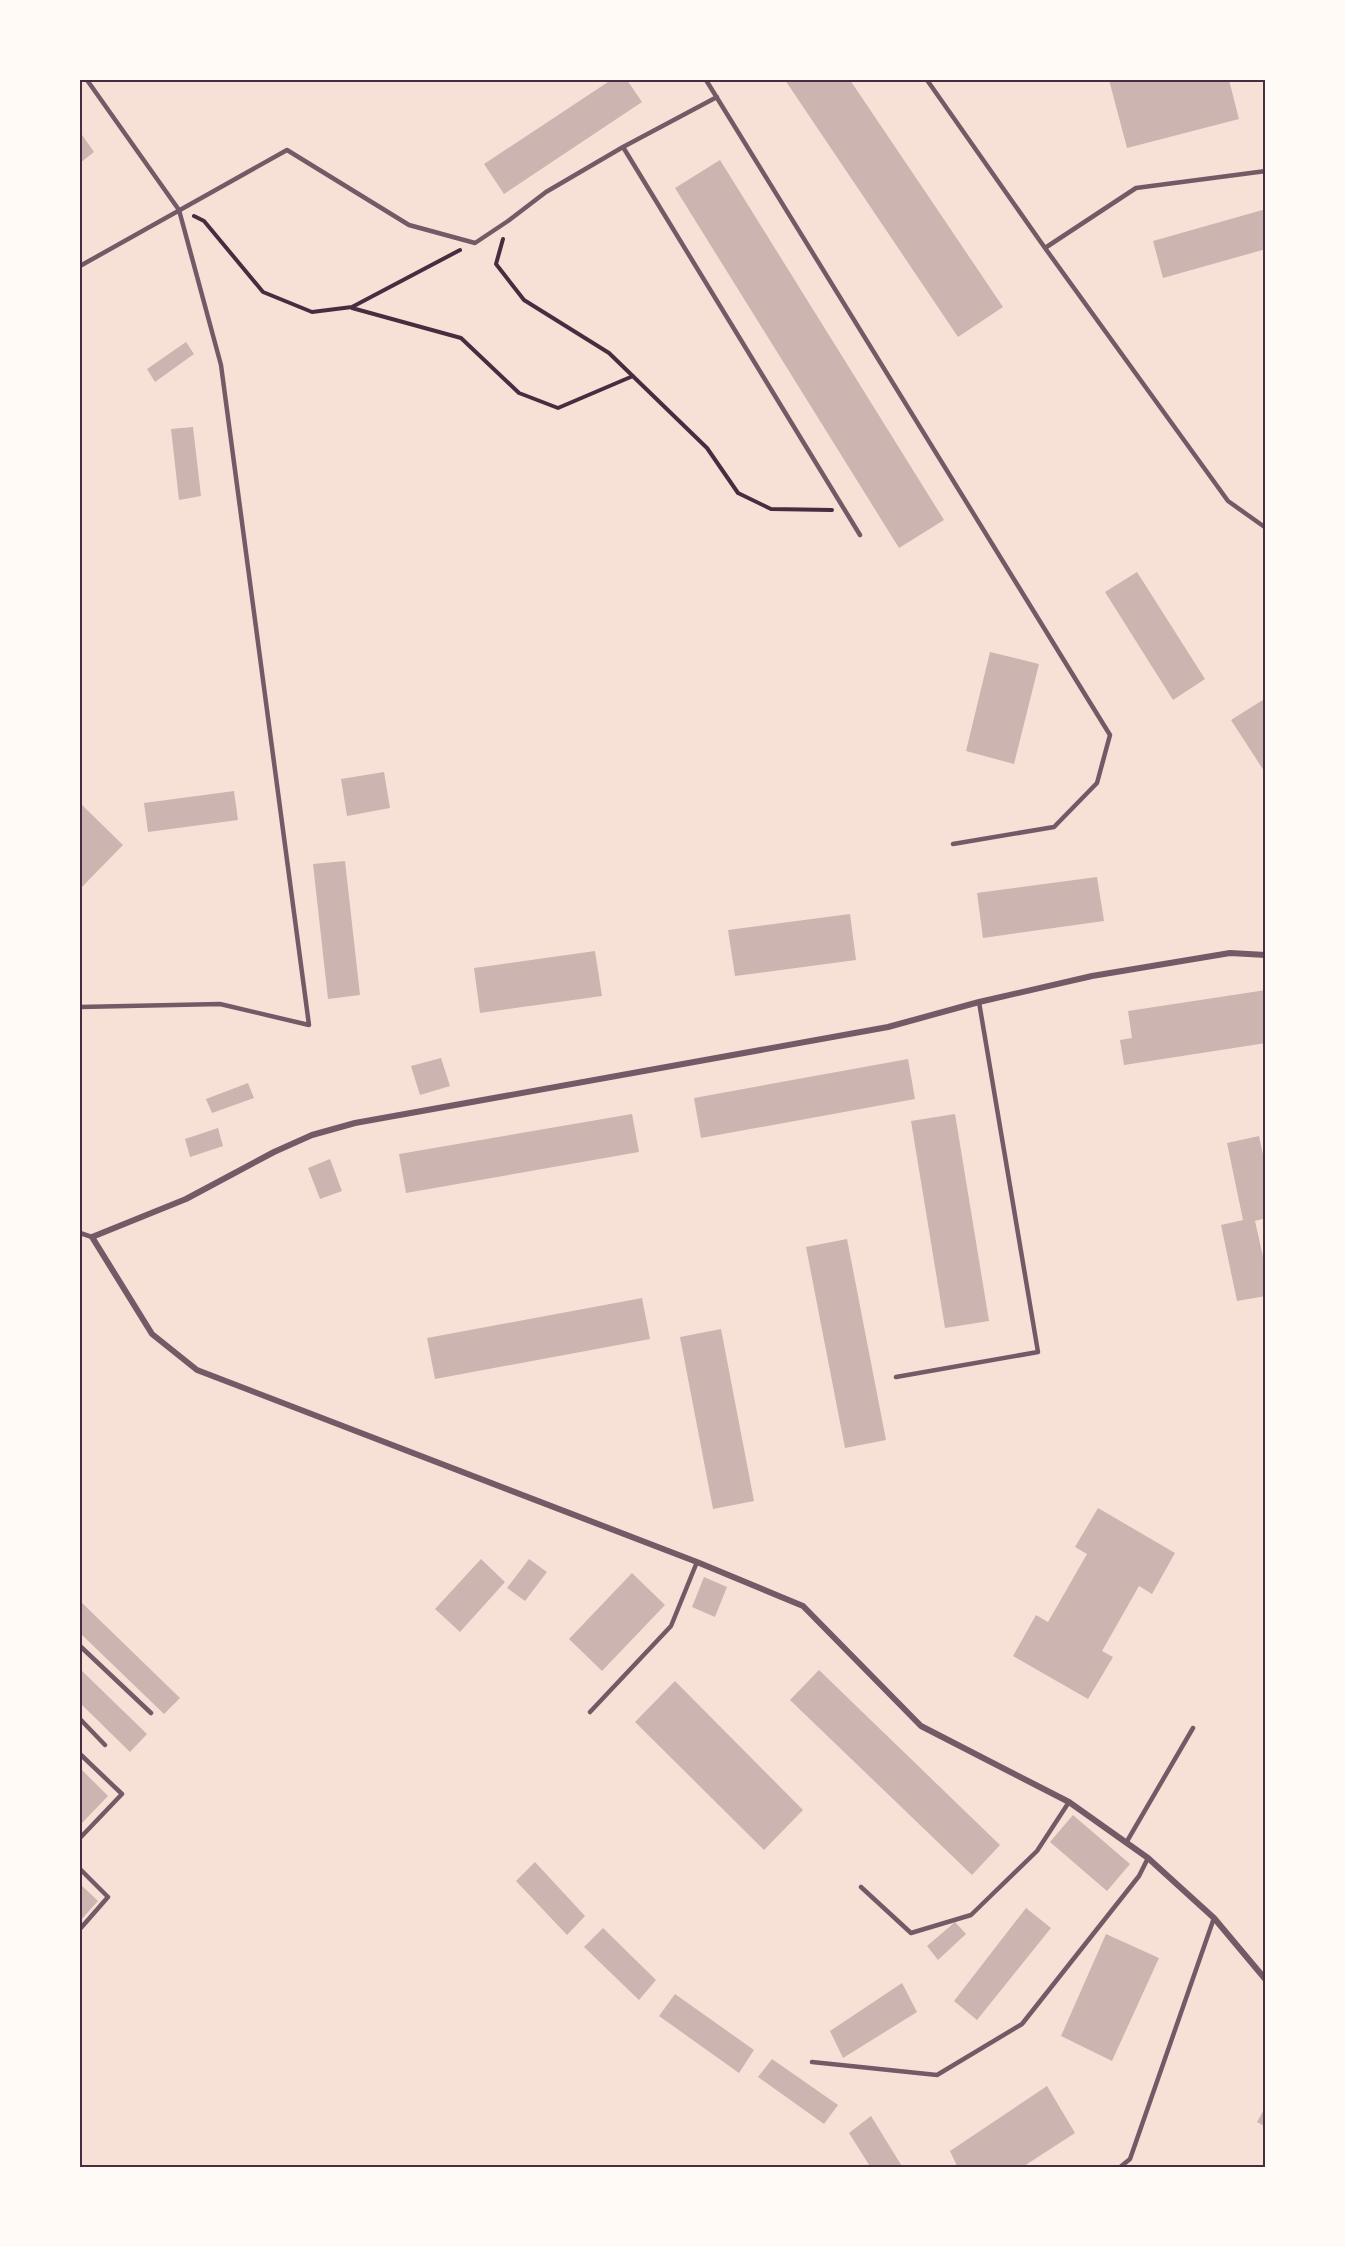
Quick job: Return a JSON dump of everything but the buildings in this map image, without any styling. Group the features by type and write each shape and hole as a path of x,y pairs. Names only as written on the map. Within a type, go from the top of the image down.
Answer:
{"street":[{"path":"1266,955 1230,953 1092,976 979,1002 888,1027 344,1126 312,1135 274,1152 186,1199 92,1237 152,1334 196,1370 698,1562 803,1606 921,1726 1069,1802 1148,1858 1214,1918 1266,1980"}],"lane":[{"path":"80,1007 220,1004 309,1025 221,365 179,210 87,80"},
{"path":"706,80 1110,735 1097,783 1054,827 954,844"},
{"path":"927,80 1228,501 1266,528"},
{"path":"80,266 287,150 409,225 475,243 546,192 623,147 717,97"},
{"path":"623,147 860,535"},
{"path":"1045,248 1136,188 1266,171"},
{"path":"896,1377 1038,1352 979,1002"},
{"path":"80,1233 92,1237"},
{"path":"590,1712 671,1626 698,1562"},
{"path":"80,1646 151,1713"},
{"path":"80,1719 105,1745"},
{"path":"1126,1843 1193,1728"},
{"path":"80,1754 122,1794 80,1838"},
{"path":"861,1887 912,1933 971,1915 1037,1851 1069,1802"},
{"path":"812,2062 937,2075 1022,2024 1139,1876 1148,1858"},
{"path":"80,1869 108,1897 80,1929"},
{"path":"1119,2168 1130,2159 1214,1918"}],"path":[{"path":"179,210 204,220 263,292 312,312 352,308 461,338 519,393 558,408 633,376"},
{"path":"508,221 496,264 524,300 609,353 707,448 738,493 771,509 843,510"},
{"path":"352,308 475,243"}]}
